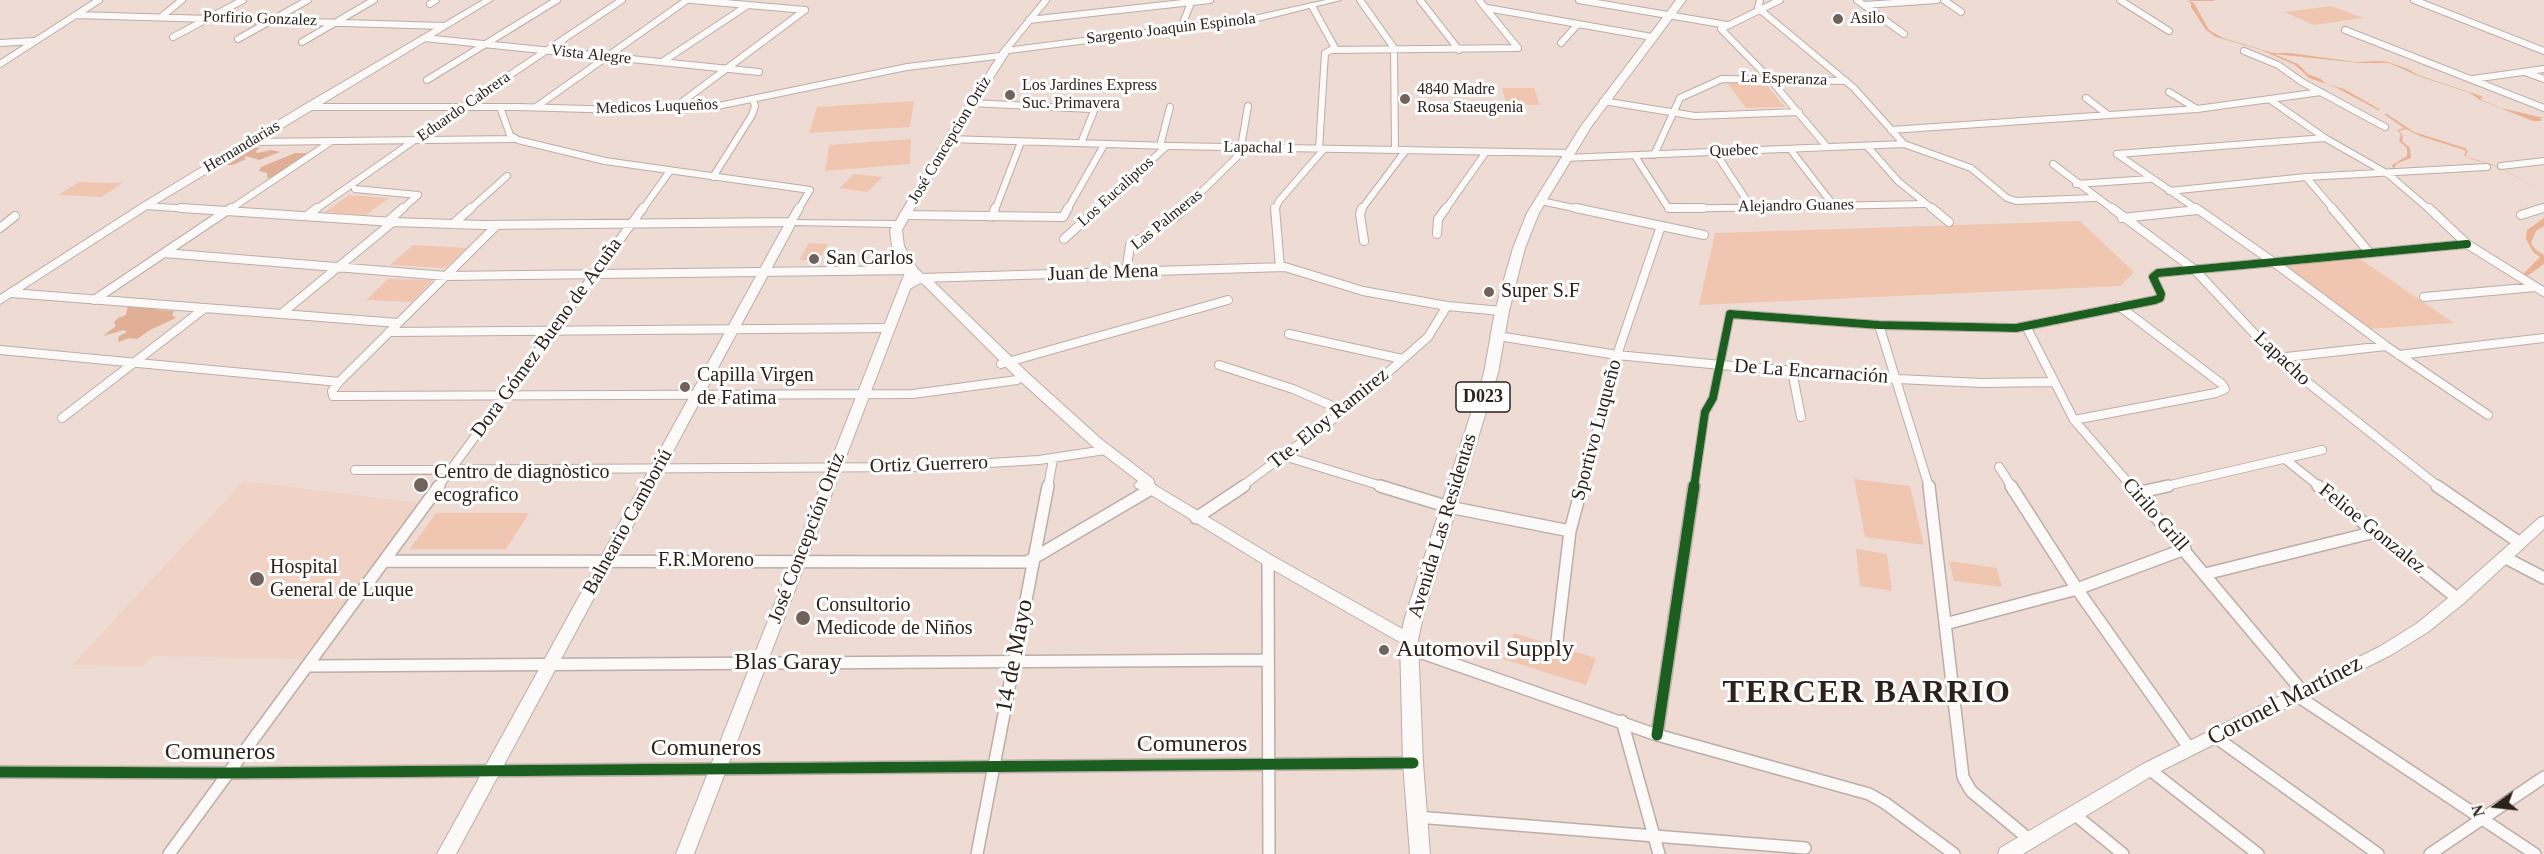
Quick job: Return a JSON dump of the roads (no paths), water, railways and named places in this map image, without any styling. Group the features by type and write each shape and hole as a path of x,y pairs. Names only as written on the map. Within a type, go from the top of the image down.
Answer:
{"main road":[{"name":"Avenida Las Residentas","path":"1420,854 1413,763 1409,644 1414,617 1491,373 1502,311 1524,232 1567,156 1603,101 1681,0"}],"street":[{"path":"0,64 99,0"},
{"path":"161,16 182,0"},
{"path":"173,37 243,0"},
{"path":"238,39 308,0"},
{"path":"302,42 374,0"},
{"path":"430,4 436,0"},
{"name":"Hernandarias","path":"0,300 145,206 489,0"},
{"path":"427,80 557,0"},
{"name":"Eduardo Cabrera","path":"308,215 462,107 622,0"},
{"path":"536,107 689,0 805,10 674,108"},
{"path":"774,8 785,0"},
{"path":"1002,55 1046,0"},
{"path":"1121,10 1126,0"},
{"path":"1029,20 1210,0"},
{"name":"Sargento Joaquin Espinola","path":"1002,55 1020,47 1254,19 1337,0"},
{"path":"1360,0 1394,48 1395,150"},
{"path":"1420,0 1459,50"},
{"path":"1283,267 1274,211 1279,201 1321,149 1325,53 1333,50 1518,48 1479,0"},
{"path":"1579,0 1727,25"},
{"path":"1760,0 1757,7 1846,81 1904,144 1971,168 2007,198 2016,201 2095,198"},
{"path":"1780,0 1727,25 1721,29 1722,33 1769,78 1827,147"},
{"path":"1857,0 1904,34"},
{"path":"1864,5 1937,0"},
{"path":"1944,0 1961,12"},
{"path":"2120,0 2169,31"},
{"path":"2414,0 2544,51"},
{"path":"1181,28 1192,1"},
{"path":"662,62 748,5"},
{"path":"1311,6 1334,45 1333,50"},
{"path":"1486,8 1652,37"},
{"name":"Porfirio Gonzalez","path":"76,15 444,26"},
{"path":"1561,43 1578,24"},
{"path":"2345,30 2544,108"},
{"name":"Vista Alegre","path":"424,38 759,72"},
{"path":"0,43 35,41"},
{"path":"2244,51 2278,65 2321,92 2385,127"},
{"name":"Medicos Luqueños","path":"307,108 713,107 907,67 1002,55"},
{"name":"José Concepcion Ortiz","path":"901,219 1002,55"},
{"path":"2470,79 2544,69"},
{"path":"2525,72 2544,79"},
{"name":"La Esperanza","path":"1654,155 1680,98 1722,79 1846,81"},
{"path":"2169,92 2197,109"},
{"path":"1891,130 2197,109 2321,92"},
{"path":"2086,98 2107,114"},
{"path":"2269,99 2325,138 2388,174 2408,189 2467,244 2540,290"},
{"path":"251,142 513,139 605,161 713,177 752,115 755,106 753,100"},
{"path":"1603,101 1705,117 1799,112"},
{"path":"971,103 1091,109 1094,111 1081,143"},
{"path":"1244,147 1248,106"},
{"path":"500,107 513,139"},
{"path":"1164,146 1170,107"},
{"path":"2325,138 2117,154 2272,261 2386,346 2488,415"},
{"name":"Lapachal 1","path":"949,140 1486,152 1567,156"},
{"path":"94,300 332,141"},
{"path":"992,217 1021,142"},
{"name":"Quebec","path":"1567,156 1635,156 1904,144"},
{"path":"145,206 390,222 496,226 1064,216 1104,145"},
{"name":"Los Eucaliptos","path":"1064,238 1164,146"},
{"path":"1867,146 1892,174 1949,222"},
{"name":"Las Palmeras","path":"1125,273 1130,245 1177,216 1244,147"},
{"path":"1790,149 1834,206"},
{"path":"1364,241 1360,214 1362,208 1406,150"},
{"path":"1437,234 1438,219 1486,152"},
{"path":"1715,152 1751,207"},
{"name":"Alejandro Guanes","path":"1635,156 1666,208 1925,204"},
{"path":"2501,166 2544,161"},
{"name":"Lapacho","path":"2053,164 2076,184 2195,270 2277,358 2426,478 2520,543"},
{"path":"2169,191 2306,177 2487,167"},
{"name":"Dora Gómez Bueno de Acuña","path":"170,854 670,171"},
{"path":"453,224 507,176"},
{"name":"Balneario Camboriú","path":"446,854 810,190 713,177"},
{"path":"2306,177 2368,252"},
{"path":"2076,184 2150,178"},
{"path":"281,314 339,267 418,195 355,189"},
{"path":"1541,201 1704,235"},
{"path":"2521,215 2544,208"},
{"path":"2122,218 2198,210"},
{"path":"0,228 15,216"},
{"path":"901,219 896,230 898,246 923,286 1101,451"},
{"path":"496,226 339,382 332,391 333,396 930,393 1017,380"},
{"name":"Sportivo Luqueño","path":"1557,640 1570,531 1617,355 1661,226"},
{"path":"1657,735 1705,412 1713,398 1731,314 1879,325 1986,328 2025,326 2160,298 2153,277 2158,273 2467,244"},
{"name":"Juan de Mena","path":"164,253 446,276 764,272 919,277 1283,267 1363,291 1447,306 1502,311"},
{"name":"José Concepción Ortiz","path":"685,854 905,287 919,277"},
{"path":"2424,297 2540,290"},
{"path":"11,293 398,323"},
{"path":"1005,363 1227,300"},
{"name":"Tte. Eloy Ramirez","path":"1196,518 1344,411 1428,337 1447,306"},
{"path":"2074,420 2216,393 2224,389 2222,384 2120,306"},
{"path":"62,418 205,308"},
{"path":"1879,325 1898,379 1928,480 1963,777 1971,790 2030,840"},
{"name":"Cirilo Grill","path":"2025,326 2074,420 2205,573 2299,693 2535,854"},
{"path":"389,332 889,328"},
{"path":"1290,334 1402,359"},
{"name":"De La Encarnación","path":"1498,336 1617,355 1792,371 1982,383 2054,382"},
{"path":"2399,355 2544,338"},
{"path":"2277,358 2386,346"},
{"path":"0,350 339,382"},
{"path":"1005,363 1017,380 1141,485 1150,488 1196,518 1409,644 1657,735 1869,794 1885,803 1954,854"},
{"path":"1219,365 1293,389 1344,411"},
{"path":"1792,371 1801,417"},
{"path":"2136,493 2322,450"},
{"name":"Ortiz Guerrero","path":"355,470 924,467 1053,459 1101,451"},
{"path":"1284,456 1449,507 1570,531"},
{"name":"14 de Mayo","path":"977,854 1053,459"},
{"name":"Felioe Gonzalez","path":"2285,459 2458,599"},
{"path":"1999,467 2077,589 2190,748"},
{"name":"F.R.Moreno","path":"385,561 1027,562 1150,488"},
{"name":"Coronel Martínez","path":"2007,854 2149,770 2385,651 2422,628 2458,599 2544,521"},
{"path":"2205,573 2375,532"},
{"path":"1945,624 2077,589 2185,549"},
{"path":"2504,557 2544,578"},
{"path":"1268,560 1269,854"},
{"name":"Blas Garay","path":"308,666 1268,660"},
{"path":"1622,721 1659,854"},
{"path":"2214,736 2378,854"},
{"name":"Comuneros","path":"0,772 229,773 1413,763"},
{"path":"2149,770 2258,854"},
{"path":"2430,854 2544,777"},
{"path":"2074,814 2123,854"},
{"path":"1418,817 1805,848"}],"waterway":[{"path":"2190,0 2213,0"}],"place":[{"name":"Asilo","path":"1838,19"},
{"name":"Los Jardines Express Suc. Primavera","path":"1010,95"},
{"name":"4840 Madre Rosa Staeugenia","path":"1405,99"},
{"name":"San Carlos","path":"814,259"},
{"name":"Super S.F","path":"1489,292"},
{"name":"Capilla Virgen de Fatima","path":"685,387"},
{"name":"Centro de diagnòstico ecografico","path":"421,485"},
{"name":"Hospital General de Luque","path":"257,579"},
{"name":"Consultorio Medicode de Niños","path":"803,618"},
{"name":"Automovil Supply","path":"1384,650"}],"district":[{"name":"TERCER BARRIO","path":"1867,694"}]}
